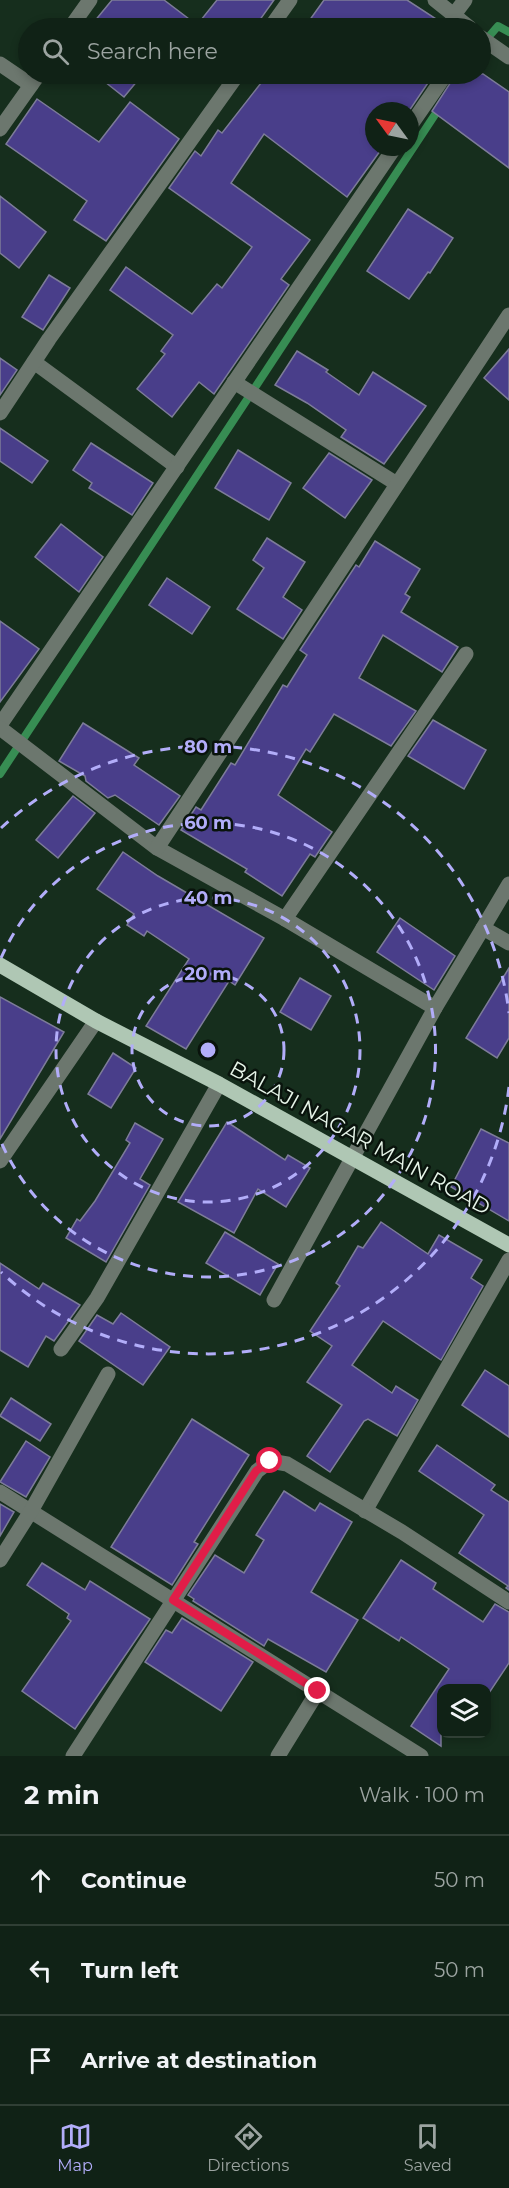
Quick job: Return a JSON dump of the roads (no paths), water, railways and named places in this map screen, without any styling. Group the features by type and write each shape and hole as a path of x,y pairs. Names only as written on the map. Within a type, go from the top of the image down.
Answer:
{"main road":[{"name":"BALAJI NAGAR MAIN ROAD","path":"0,965 96,1021 219,1084 509,1245"}],"street":[{"path":"77,18 90,0"},
{"path":"277,18 290,0"},
{"path":"435,0 456,18"},
{"path":"453,16 465,0"},
{"path":"491,44 509,57"},
{"path":"0,64 18,72"},
{"path":"0,129 32,84"},
{"path":"0,413 33,362 231,84"},
{"path":"419,113 439,84"},
{"path":"389,156 238,384 177,466 2,729 157,848 285,919 435,1008"},
{"path":"157,848 509,315"},
{"path":"33,362 177,466"},
{"path":"238,384 397,484"},
{"path":"285,919 466,654"},
{"path":"274,1300 435,1008 509,884"},
{"path":"483,928 509,943"},
{"path":"0,1161 96,1021"},
{"path":"61,1349 96,1299 219,1084"},
{"path":"365,1511 509,1260"},
{"path":"0,1560 31,1511 108,1374"},
{"path":"73,1756 256,1471 270,1461 286,1464 509,1602"},
{"path":"0,1492 421,1756"},
{"path":"278,1756 318,1691"}],"waterway":[{"path":"491,34 498,26 509,32"},
{"path":"0,774 440,107"}]}
